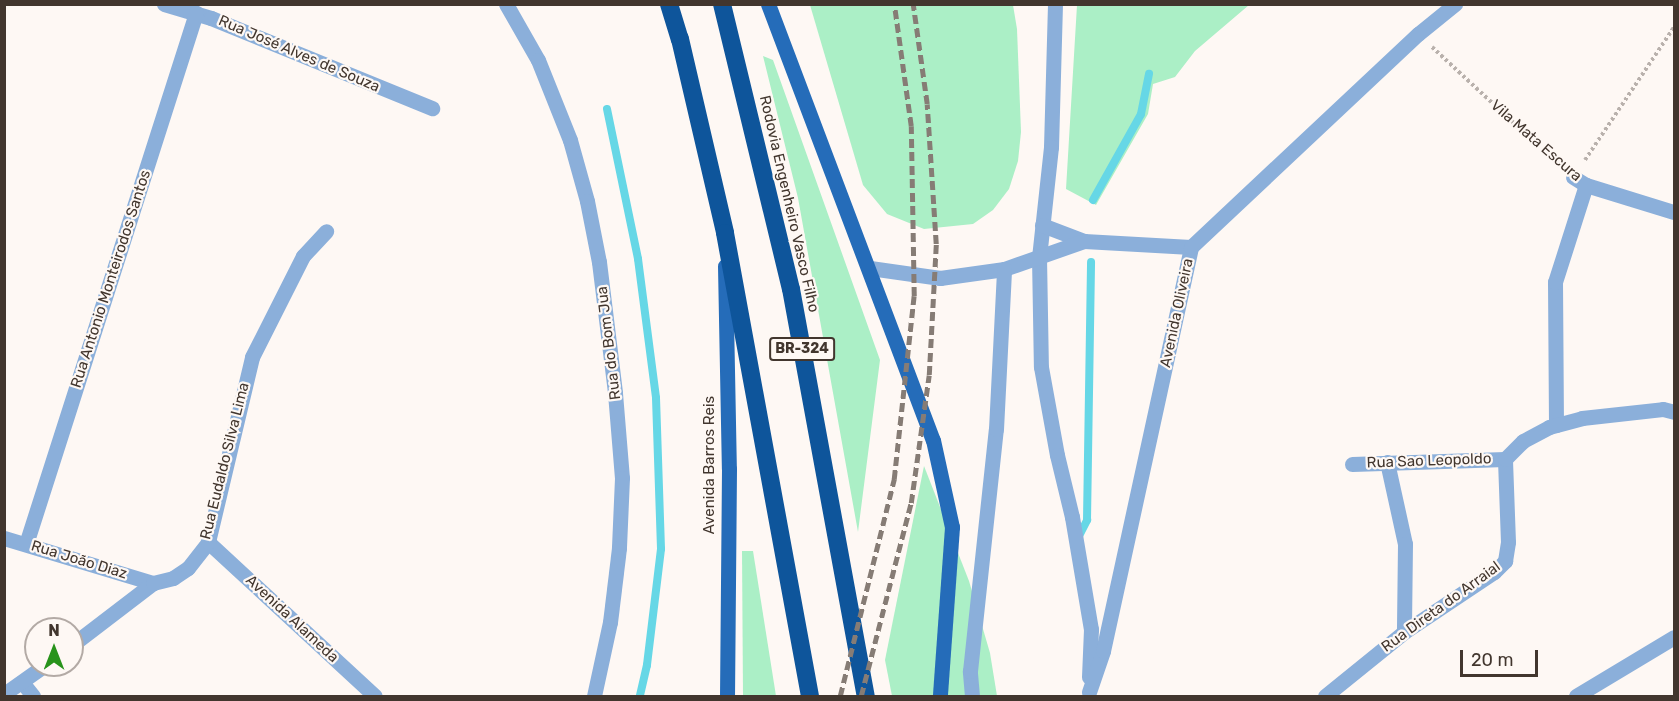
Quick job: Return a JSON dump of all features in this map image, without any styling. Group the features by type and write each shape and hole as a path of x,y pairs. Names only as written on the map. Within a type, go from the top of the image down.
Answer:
{"highway":[{"name":"BR-324","path":"669,4 680,39 725,233 810,696"},
{"name":"Rodovia Engenheiro Vasco Filho","path":"722,4 791,289 866,696"}],"main road":[{"path":"768,4 870,268 933,440 952,527 940,696"},
{"name":"Avenida Barros Reis","path":"725,233 729,469 727,696"}],"street":[{"name":"Rua José Alves de Souza","path":"164,4 196,14 213,11 432,108"},
{"name":"Rua do Bom Jua","path":"506,4 538,60 570,140 587,201 599,262 615,393 622,478 619,548 610,622 594,696"},
{"path":"1055,4 1051,147 1039,257 1041,366 1057,455 1072,517 1091,629 1088,694"},
{"name":"Avenida Oliveira","path":"1088,694 1103,651 1191,247 1418,34 1455,4"},
{"name":"Rua Antonio Monteirodos Santos","path":"26,544 196,14"},
{"path":"1556,425 1554,282 1580,181"},
{"name":"Vila Mata Escura","path":"1580,181 1674,212"},
{"path":"1042,225 1084,241 1191,247"},
{"name":"Rua Eudaldo Silva Lima","path":"84,636 153,583 173,578 188,568 208,542 249,365 303,256 326,231"},
{"path":"870,268 940,278 1004,269 1084,241"},
{"path":"972,696 970,671 996,429 1004,269"},
{"path":"1505,459 1523,441 1556,425 1621,412 1663,410 1674,412"},
{"name":"Rua Sao Leopoldo","path":"1352,464 1505,459"},
{"name":"Rua Direta do Arraial","path":"1325,696 1404,632 1494,572 1505,561 1508,542 1505,459"},
{"path":"1387,462 1405,544 1404,632"},
{"name":"Rua João Diaz","path":"4,538 153,583"},
{"name":"Avenida Alameda","path":"208,542 375,696"},
{"path":"1576,696 1674,637"},
{"path":"4,694 29,677"},
{"path":"22,682 33,696"}],"path":[{"path":"1580,181 1674,27"},
{"name":"Vila Mata Escura","path":"1418,34 1580,181"}],"green space":[{"path":"810,5 1013,5 1017,29 1021,132 1018,161 1009,189 993,210 973,224 924,229 887,214 863,185"},
{"path":"1077,5 1249,5 1195,51 1175,77 1153,84 1148,114 1096,205 1066,189"},
{"path":"763,56 773,60 880,360 858,532 798,198"},
{"path":"924,466 969,581 990,653 997,696 892,696 885,660"},
{"path":"742,551 753,551 776,696 743,696"}],"waterway":[{"path":"1093,200 1141,114 1149,74"},
{"path":"607,109 638,259 656,398 661,549 647,665 640,696"},
{"path":"1079,536 1087,520 1091,262"}],"railway":[{"path":"840,696 894,479 914,296 911,126 894,4"},
{"path":"861,696 911,503 929,375 936,244 927,104 913,4"}]}
